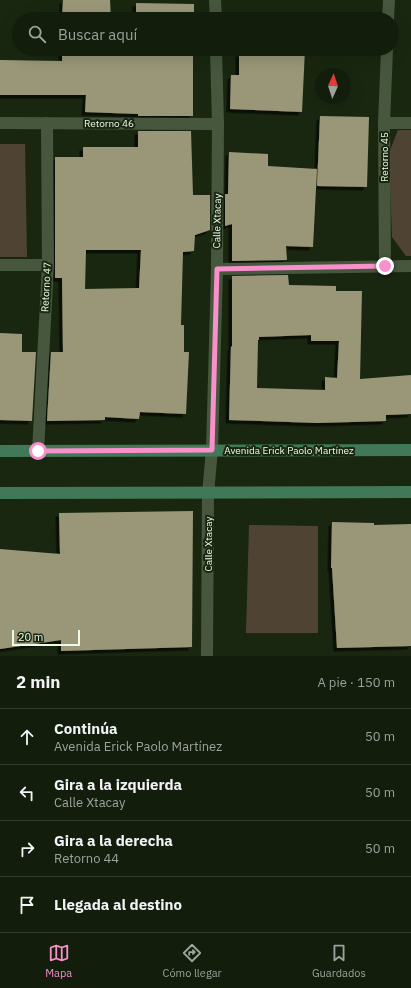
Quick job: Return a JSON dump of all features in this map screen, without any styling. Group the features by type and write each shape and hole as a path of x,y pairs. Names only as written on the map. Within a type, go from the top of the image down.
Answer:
{"main road":[{"name":"Avenida Erick Paolo Martínez","path":"0,451 411,450"},
{"path":"0,493 411,492"}],"street":[{"path":"215,0 216,12"},
{"path":"388,12 389,0"},
{"name":"Calle Xtacay","path":"207,656 208,493 212,450 217,269 218,124 216,56"},
{"name":"Retorno 45","path":"385,266 384,123 387,56"},
{"name":"Retorno 46","path":"0,123 218,124"},
{"name":"Retorno 47","path":"38,451 48,264 47,123"},
{"path":"384,123 411,123"},
{"path":"0,265 48,264"},
{"path":"217,269 411,266"}],"shaded area":[{"path":"398,130 411,130 411,256 406,256 392,237 389,153"},
{"path":"0,144 25,144 27,257 0,257"},
{"path":"249,525 318,526 318,633 246,633"}],"building":[{"path":"63,0 110,0 111,12 62,12"},
{"path":"136,3 194,4 194,12 136,12"},
{"path":"62,56 193,56 193,116 138,116 138,114 85,112 86,95 0,95 0,60 62,61"},
{"path":"239,56 305,56 302,112 230,109 231,75 239,75"},
{"path":"320,116 369,117 367,187 317,186"},
{"path":"138,131 191,131 193,195 210,195 210,230 195,235 194,251 183,252 181,325 184,325 184,352 189,352 186,414 140,412 139,419 105,417 105,420 47,421 51,352 63,352 62,278 55,278 55,157 83,157 83,147 138,147","holes":["86,250 141,250 139,288 85,289"]},
{"path":"229,152 268,154 268,166 317,169 313,247 286,246 287,260 232,261 232,224 225,226 225,194 228,194"},
{"path":"288,275 289,285 336,286 336,291 362,291 360,379 411,375 411,414 386,415 386,421 317,423 229,420 231,346 232,347 232,276","holes":["311,335 311,341 339,341 337,378 325,377 325,390 257,388 259,337"]},
{"path":"0,333 22,334 22,352 36,352 32,421 0,420"},
{"path":"193,511 192,647 61,651 61,640 0,649 0,549 60,554 59,513"},
{"path":"332,522 374,523 374,525 411,524 411,646 337,648 331,568"}],"route":[{"path":"38,451 212,450 217,269 385,266"}]}
